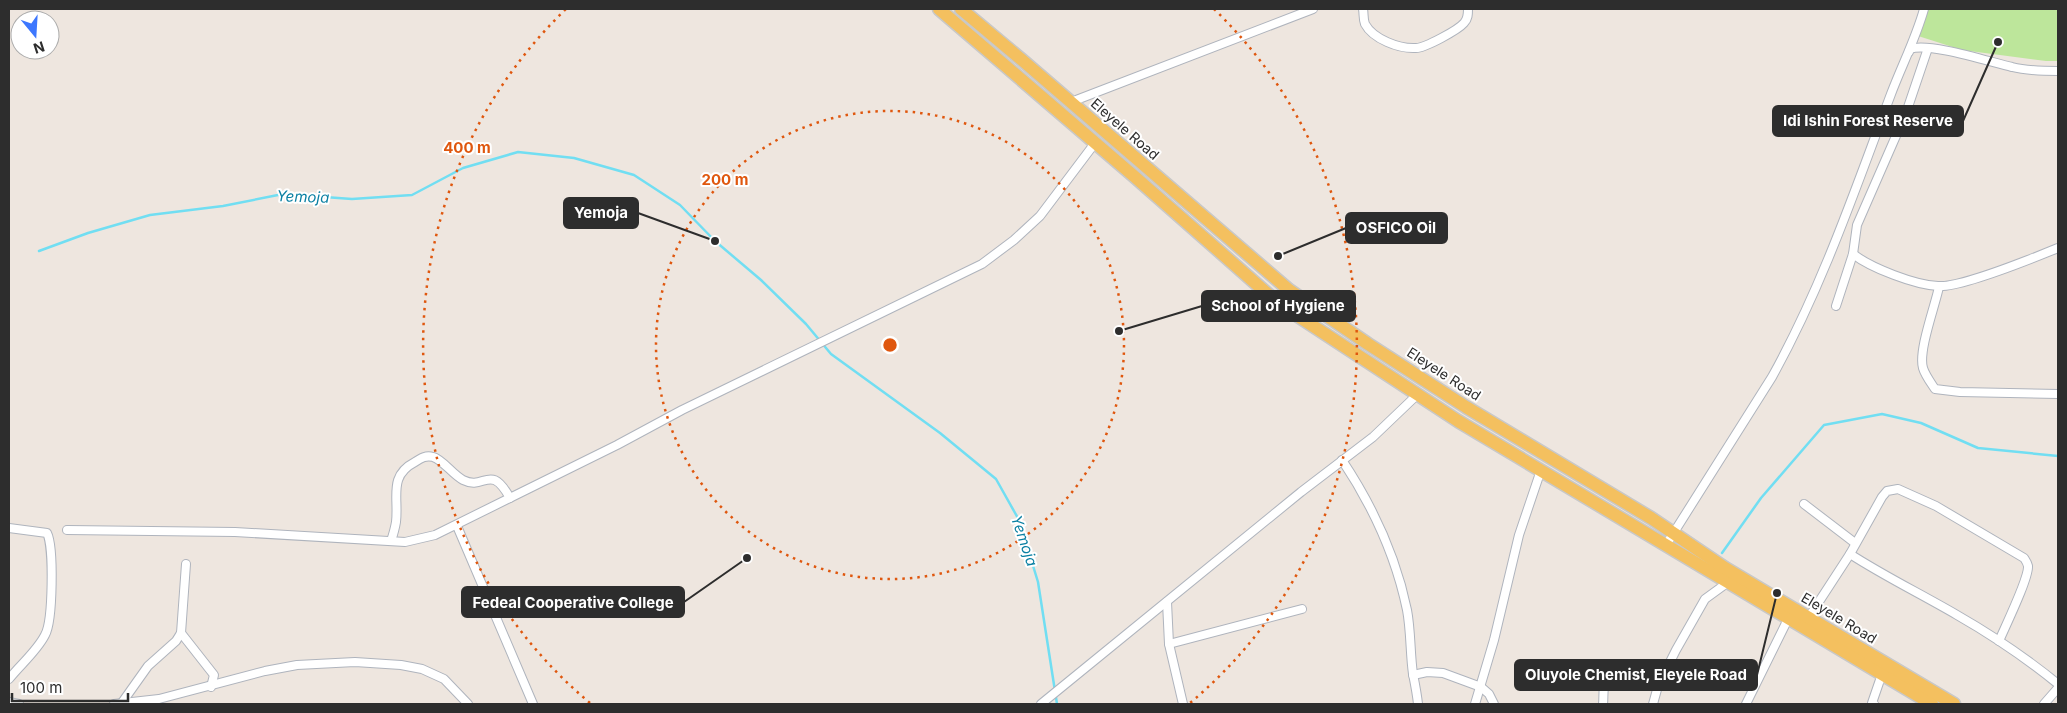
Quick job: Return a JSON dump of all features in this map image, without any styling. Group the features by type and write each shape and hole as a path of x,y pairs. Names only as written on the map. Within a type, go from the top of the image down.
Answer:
{"main road":[{"name":"Eleyele Road","path":"939,9 1278,303 1418,394 1541,470 1675,543 1788,618 1932,704"},
{"name":"Eleyele Road","path":"961,9 1288,290 1466,407 1651,518 1675,543"},
{"path":"1278,303 1288,290"},
{"name":"Eleyele Road","path":"1724,576 1809,617 1954,704"}],"street":[{"path":"1071,102 1313,9"},
{"path":"1362,9 1364,22 1370,32 1380,39 1406,47 1417,48 1428,46 1464,24 1468,17 1468,9"},
{"path":"1675,543 1788,348 1814,293 1853,198 1924,9"},
{"path":"1905,61 1910,49 1919,46 1973,56 2014,68 2058,71"},
{"path":"1836,306 1853,254 1857,225 1906,113 1928,48"},
{"path":"67,530 235,532 405,542 421,540 457,526 682,410 968,272 996,254 1040,216 1095,143"},
{"path":"1853,254 1874,267 1905,278 1939,286 1980,276 2058,248"},
{"path":"1939,286 1923,357 1923,370 1935,389 1960,392 2058,394"},
{"path":"1041,704 1342,460 1373,437 1418,394"},
{"path":"391,541 396,522 397,479 405,467 425,456 434,457 465,481 491,478 502,483 510,498"},
{"path":"1342,460 1357,482 1374,517 1399,580 1409,620 1413,675 1418,704"},
{"path":"1475,704 1481,688 1519,536 1541,470"},
{"path":"1809,617 1850,554 1882,497 1887,491 1898,489 1936,506 2024,558 2028,567 2024,582 1999,641"},
{"path":"1804,504 1855,543"},
{"path":"457,526 533,704"},
{"path":"9,528 47,533 50,540 51,579 49,625 45,636 9,679"},
{"path":"1850,554 1876,571 1957,614 2027,659 2058,684"},
{"path":"121,704 148,666 176,641 181,633 186,564"},
{"path":"1652,704 1658,686 1676,650 1705,599 1724,576"},
{"path":"1167,602 1169,644 1183,704"},
{"path":"1169,644 1302,609"},
{"path":"1746,704 1788,618"},
{"path":"181,633 214,674 211,687"},
{"path":"114,704 159,700 265,671 297,665 374,663 422,669 436,674 450,685 468,704"},
{"path":"1413,675 1427,672 1443,673 1481,688 1489,694 1494,704"},
{"path":"1874,704 1872,703 1882,674"},
{"path":"1603,704 1604,688 1607,681 1611,678 1620,677 1642,680 1658,686"},
{"path":"2044,704 2058,688"},
{"path":"9,702 19,704"}],"green space":[{"path":"1920,9 2058,9 2058,61 1962,50 1915,35"}],"waterway":[{"name":"Yemoja","path":"39,251 88,233 150,215 223,206 283,194 352,199 412,195 463,168 518,152 574,158 634,175 680,205 715,241 761,280 806,324 831,354 940,433 996,479 1019,520 1038,582 1057,704"},
{"path":"1722,553 1761,498 1824,425 1882,414 1921,423 1978,448 2058,456"}],"place":[{"name":"Idi Ishin Forest Reserve","path":"1998,42"},
{"name":"Yemoja","path":"715,241"},
{"name":"OSFICO Oil","path":"1278,256"},
{"name":"School of Hygiene","path":"1119,331"},
{"name":"Fedeal Cooperative College","path":"747,558"},
{"name":"Oluyole Chemist, Eleyele Road","path":"1777,593"}]}
